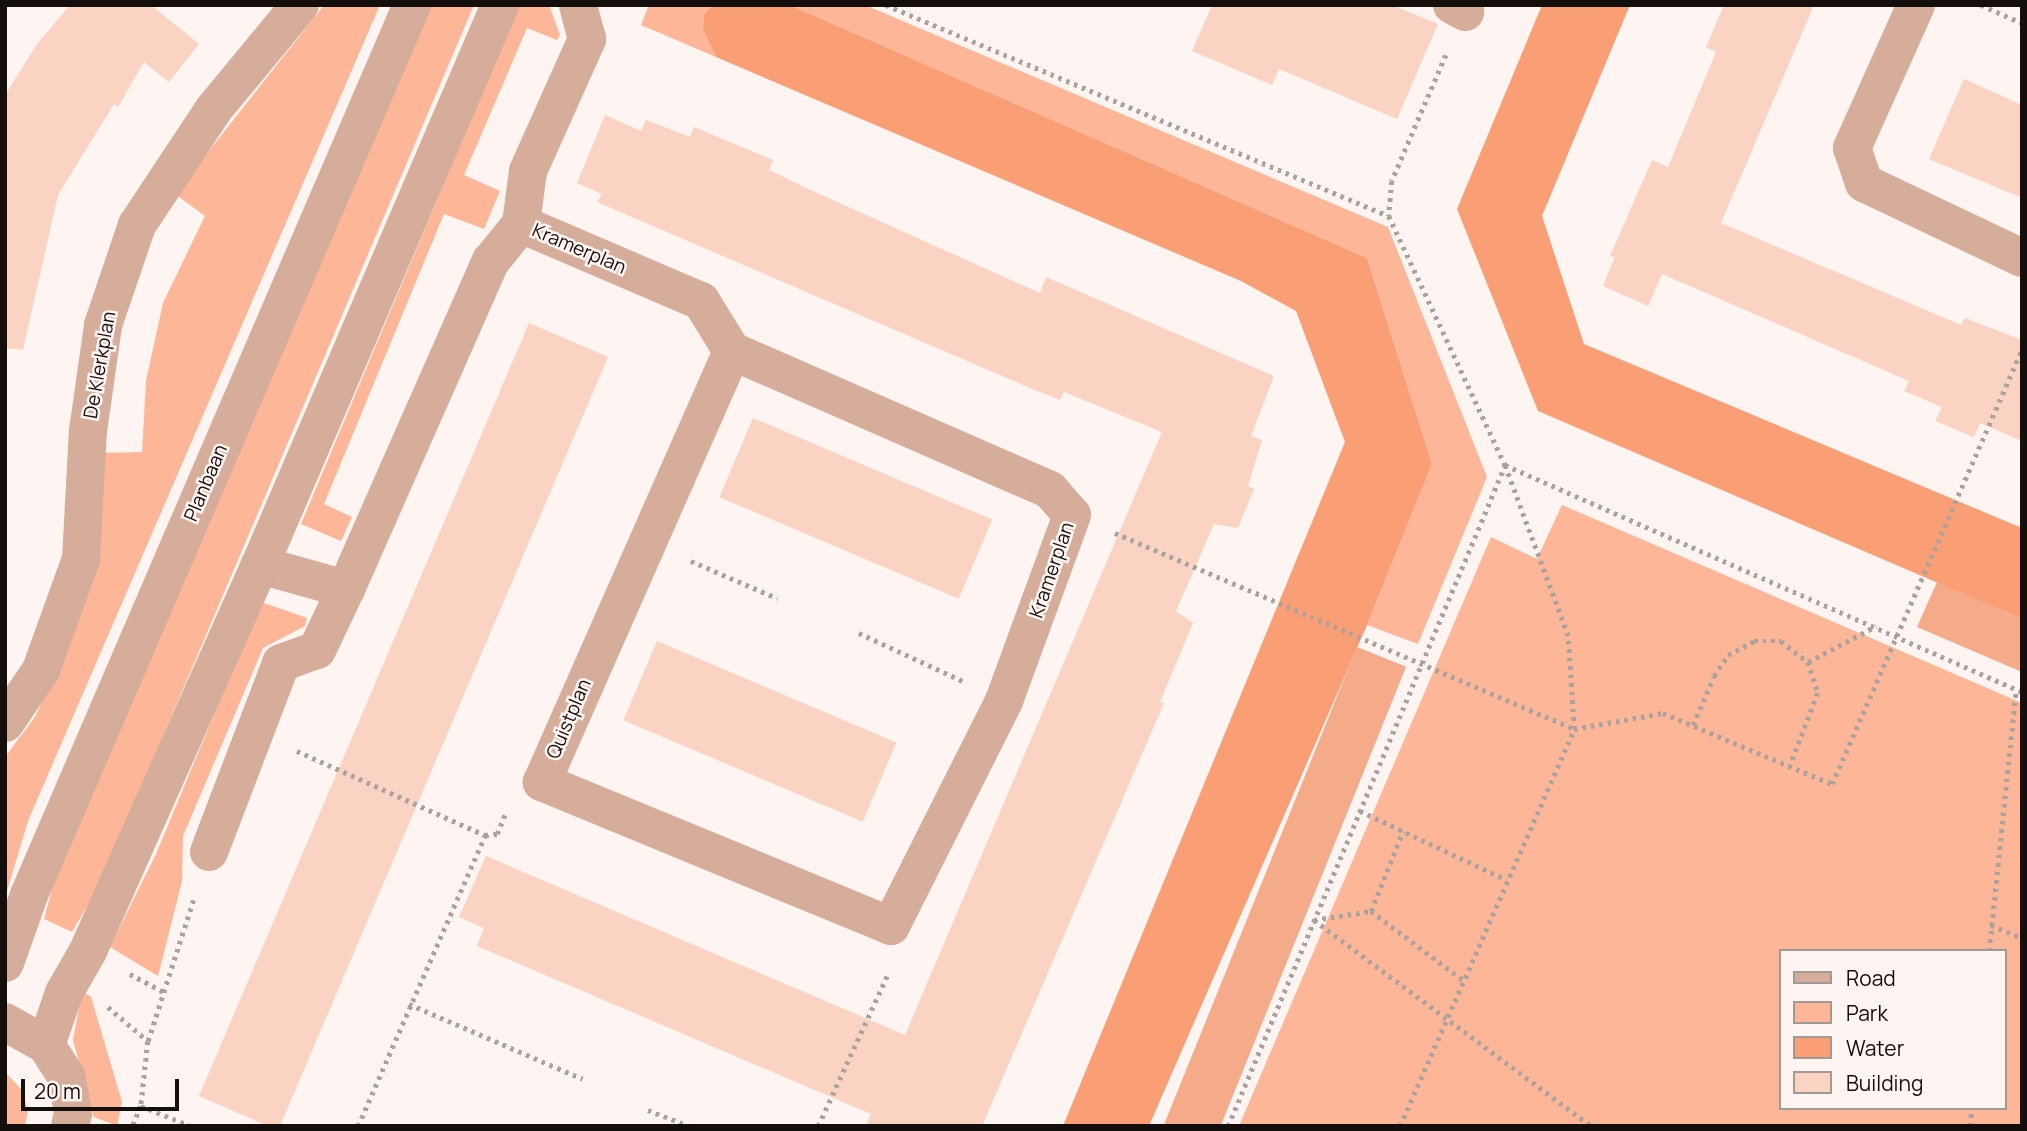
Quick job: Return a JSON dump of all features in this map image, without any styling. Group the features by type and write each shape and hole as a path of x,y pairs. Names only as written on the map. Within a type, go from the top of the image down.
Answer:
{"street":[{"name":"De Klerkplan","path":"5,723 41,670 81,559 88,430 103,325 137,225 213,110 300,5"},
{"name":"Planbaan","path":"5,963 29,895 412,5"},
{"path":"46,1045 64,993 88,951 260,565 500,5"},
{"path":"209,852 281,663 317,650 491,261 520,224 528,171 587,39 578,5"},
{"path":"1916,5 1852,148 1864,183 2022,258"},
{"name":"Kramerplan","path":"520,224 701,301 732,351 1050,489 1072,515 1004,701 891,926"},
{"name":"Quistplan","path":"732,351 645,542 542,782 891,926"},
{"path":"260,565 346,589"},
{"path":"5,1023 46,1045 66,1076 73,1113 70,1126"}],"path":[{"path":"886,5 1390,216"},
{"path":"1981,5 2022,23"},
{"path":"1399,1126 1574,729 1568,636 1505,465 1390,216 1392,181 1458,8"},
{"path":"1072,515 1574,729 1663,713 1832,784 2022,350"},
{"path":"1505,465 2019,691 1989,949"},
{"path":"1228,1126 1505,465"},
{"path":"645,542 777,598"},
{"path":"1808,662 1876,626"},
{"path":"859,633 1004,701"},
{"path":"1693,725 1719,664 1740,646 1768,638 1781,641 1808,662 1818,693 1816,705 1790,767"},
{"path":"255,732 485,835 497,834 516,788 542,782"},
{"path":"1360,811 1507,880"},
{"path":"1371,911 1403,831"},
{"path":"358,1126 485,835"},
{"path":"148,1041 209,852"},
{"path":"1314,920 1371,911 1463,980"},
{"path":"1314,920 1591,1126"},
{"path":"1992,925 2022,938"},
{"path":"818,1126 896,958 891,926"},
{"path":"409,1004 583,1079"},
{"path":"141,1106 191,1126"},
{"path":"648,1110 689,1126"}],"green space":[{"path":"324,5 380,5 28,821 5,898 5,757 35,717 68,646 101,453 142,452 146,381 163,303 205,216 175,194"},
{"path":"428,5 474,5 101,882 72,932 44,919 59,863"},
{"path":"519,5 549,5 560,35 557,40 527,28 464,175 500,191 484,229 444,214 324,504 352,517 341,541 301,524"},
{"path":"649,5 712,5 704,15 703,30 716,57 641,25"},
{"path":"790,5 865,5 1388,227 1487,477 1418,644 1367,625 1432,464 1367,258"},
{"path":"1562,505 2022,703 2022,1126 1239,1126 1491,537 1537,559"},
{"path":"261,602 307,618 305,626 263,648 183,836 182,881 158,976 110,947 156,854"},
{"path":"82,991 91,997 122,1102 117,1126 94,1117 73,1040"},
{"path":"5,1072 21,1089 28,1110 25,1126 5,1126"}],"shaded area":[{"path":"1937,582 2022,619 2022,672 1917,627"},
{"path":"1357,647 1406,667 1221,1126 1163,1126"}],"water":[{"path":"712,5 790,5 1367,258 1432,464 1367,625 1149,1126 1063,1126 1345,442 1296,311 1241,281 716,57 703,30 704,15"},
{"path":"1542,5 1630,5 1542,216 1584,344 2022,528 2022,619 1538,411 1457,209"}],"building":[{"path":"70,5 151,5 199,44 169,82 144,62 118,107 114,104 58,195 23,350 5,348 5,95 37,44"},
{"path":"1212,5 1392,5 1438,24 1397,119 1279,69 1272,85 1192,51"},
{"path":"1724,5 1814,5 1721,223 1961,325 1965,318 2022,340 2022,441 1980,423 1974,437 1935,421 1942,407 1904,391 1909,381 1662,274 1648,306 1603,286 1615,257 1610,256 1652,160 1668,167 1716,52 1706,47"},
{"path":"1964,79 2022,105 2022,198 1929,159"},
{"path":"605,115 641,131 646,120 690,137 694,127 773,160 769,170 806,188 1040,293 1046,277 1274,376 1251,436 1262,440 1248,486 1254,489 1238,528 1214,524 1176,611 1193,623 1160,702 1164,703 982,1126 866,1126 871,1114 477,946 484,928 459,917 486,856 905,1035 1162,432 1064,392 1060,400 1030,388 597,202 602,194 577,183"},
{"path":"529,323 608,357 280,1126 268,1126 199,1096"},
{"path":"753,418 992,520 959,599 719,497"},
{"path":"657,641 896,743 863,822 623,720"}]}
